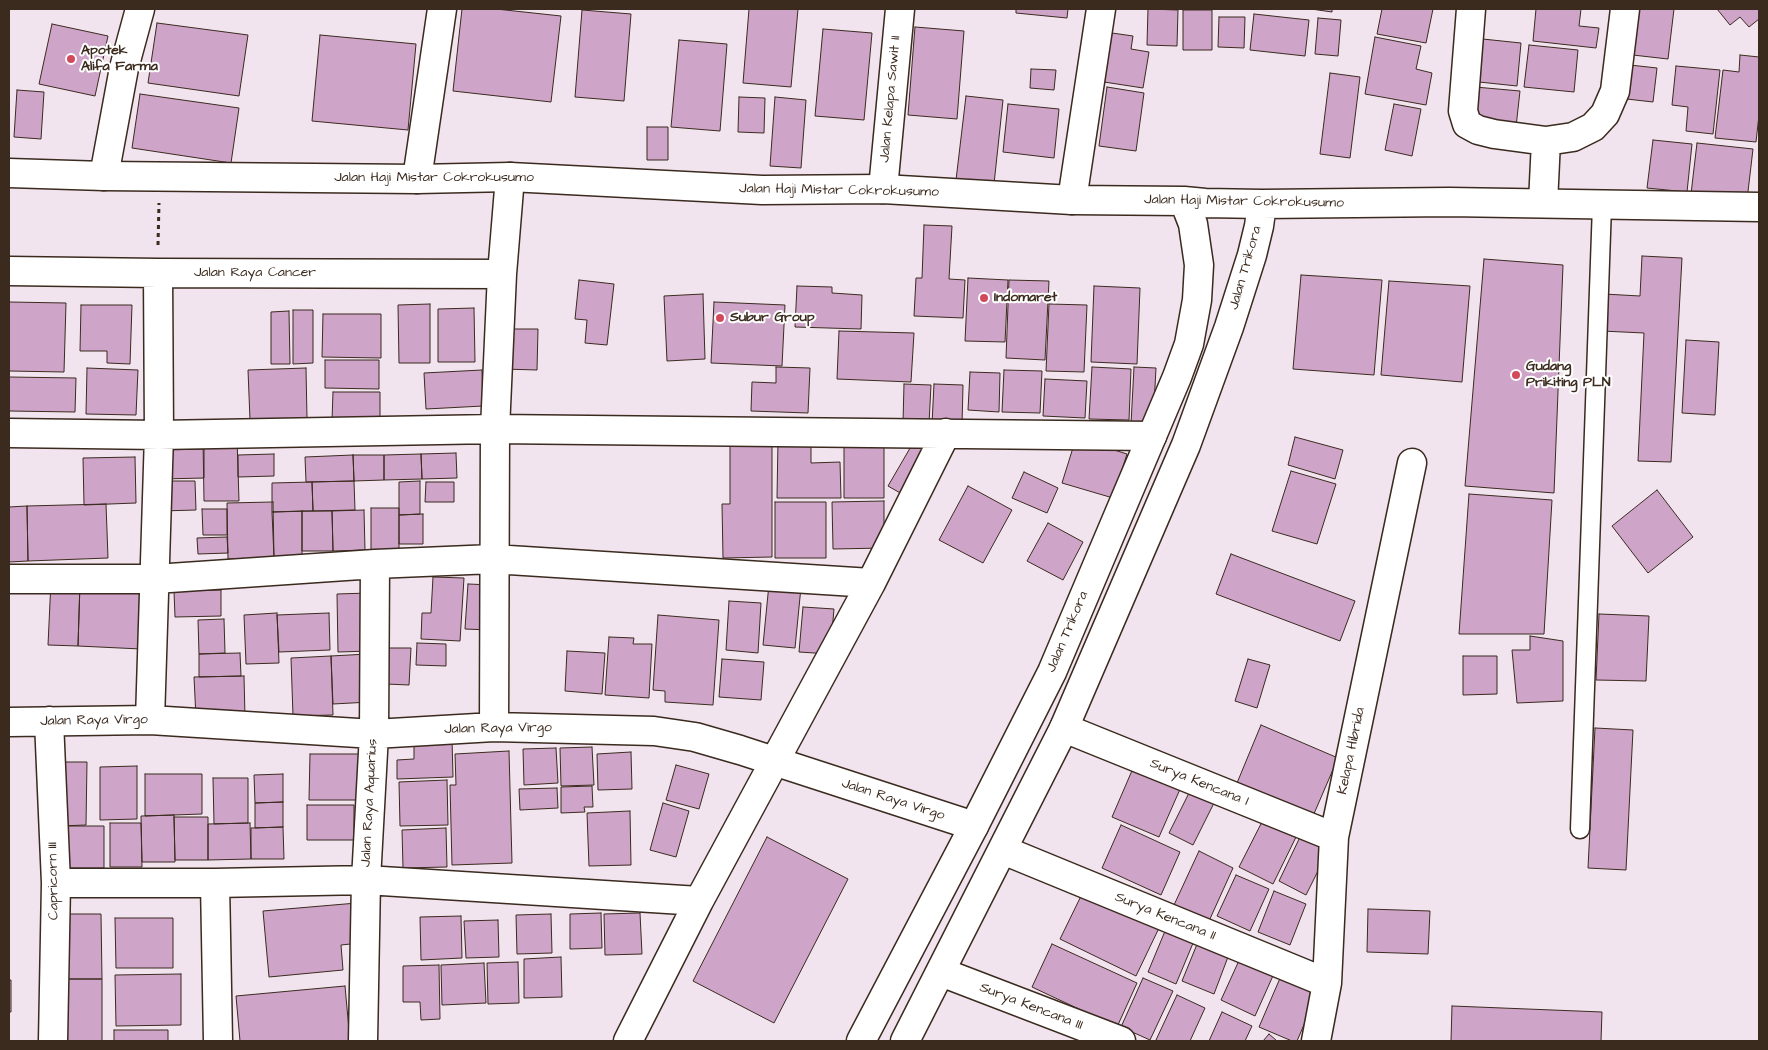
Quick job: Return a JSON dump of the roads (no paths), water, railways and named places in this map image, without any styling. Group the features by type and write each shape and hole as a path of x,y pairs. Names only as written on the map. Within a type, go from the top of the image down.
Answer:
{"street":[{"path":"104,176 124,68 140,9"},
{"path":"417,179 442,9"},
{"name":"Jalan Kelapa Sawit II","path":"883,189 900,9"},
{"path":"1072,200 1101,9"},
{"path":"1471,9 1463,111 1467,124 1478,130 1494,134 1546,141 1573,137 1593,127 1605,114 1614,91 1625,9"},
{"path":"1543,203 1546,141"},
{"name":"Jalan Haji Mistar Cokrokusumo","path":"9,173 104,176 159,175 417,179 510,177 762,190 883,189 1072,200 1184,201 1206,203 1449,202 1759,207"},
{"path":"494,727 494,429 502,274 510,177"},
{"name":"Jalan Trikora","path":"860,1041 974,826 1052,672 1189,344 1197,300 1199,265 1193,224 1184,201"},
{"name":"Jalan Trikora","path":"905,1041 1064,728 1186,445 1229,327 1252,255 1262,204"},
{"name":"Jalan Raya Cancer","path":"9,271 502,274"},
{"path":"150,720 159,435 158,273"},
{"path":"9,433 159,435 494,429 1152,436"},
{"path":"628,1041 699,901 870,583 946,433"},
{"name":"Kelapa Hibrida","path":"1316,1041 1327,983 1334,838 1412,463"},
{"path":"9,578 155,578 375,564 493,559 870,583"},
{"name":"Jalan Raya Aquarius","path":"363,1041 366,880 374,734 375,564"},
{"name":"Jalan Raya Virgo","path":"9,722 150,720 374,734 494,727 654,731 695,737 974,826"},
{"name":"Capricorn III","path":"49,721 56,883 53,1041"},
{"name":"Surya Kencana I","path":"1064,728 1334,838"},
{"name":"Surya Kencana II","path":"1003,850 1327,983"},
{"path":"56,883 215,883 366,880 699,901"},
{"path":"215,883 218,1041"},
{"name":"Surya Kencana III","path":"940,972 1121,1041"}],"lane":[{"path":"1580,829 1602,205"}],"place":[{"name":"Apotek Alifa Farma","path":"71,59"},
{"name":"Indomaret","path":"984,298"},
{"name":"Subur Group","path":"720,318"},
{"name":"Gudang Prikiting PLN","path":"1516,375"}]}
